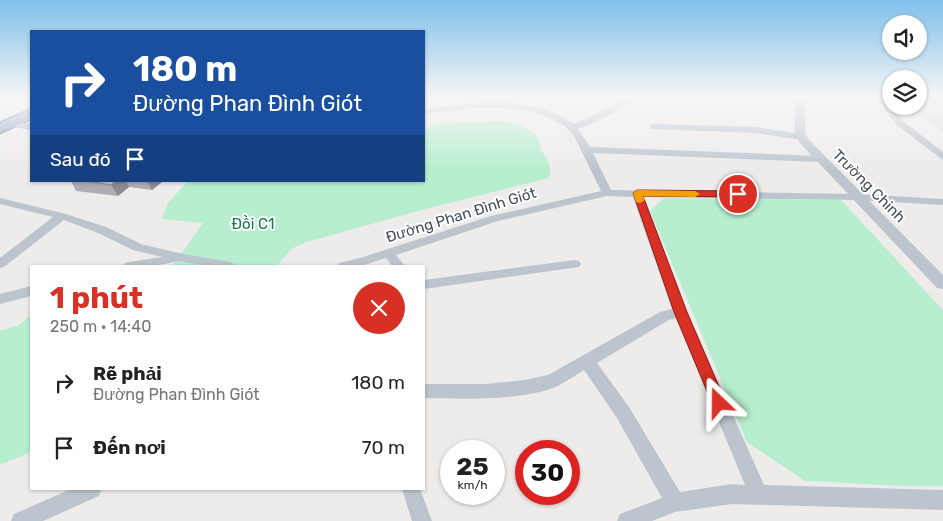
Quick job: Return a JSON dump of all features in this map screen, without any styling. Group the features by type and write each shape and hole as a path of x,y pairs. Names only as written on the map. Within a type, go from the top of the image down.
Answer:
{"street":[{"path":"563,122 572,128 608,193"},
{"path":"572,128 587,122"},
{"path":"653,127 756,130 801,137 801,122"},
{"path":"900,122 943,158"},
{"path":"2,124 30,127"},
{"name":"Trường Chinh","path":"801,137 819,159 943,284"},
{"path":"585,150 819,159"},
{"name":"Đường Phan Đình Giót","path":"348,265 388,254 494,218 608,193 858,197 943,202"},
{"path":"637,193 680,312 758,494"},
{"path":"1,202 62,216 102,230 137,247 183,258 225,265"},
{"path":"0,264 62,216"},
{"path":"388,254 398,265"},
{"path":"136,265 183,258"},
{"path":"425,285 574,264"},
{"path":"0,300 30,291"},
{"path":"425,391 486,391 525,387 552,381 665,316 680,312"},
{"path":"587,362 601,379 624,414 644,452 675,502"},
{"path":"21,521 90,490"},
{"path":"411,490 422,521"},
{"path":"627,521 675,502 732,494 943,500"}],"shaded area":[{"path":"930,122 943,122 943,133"}],"green space":[{"name":"Đồi C1","path":"508,122 522,126 532,132 540,142 542,152 549,165 549,178 425,209 307,242 291,249 278,265 168,265 174,264 203,223 162,219 168,203 187,182 425,182 425,130 436,124"},
{"path":"664,198 841,200 943,310 943,486 805,481 747,442 650,211"},
{"path":"30,316 30,452 0,465 0,331 19,325"}],"building":[{"path":"93,182 115,182 111,185"}],"slow traffic":[{"path":"640,200 637,193 695,194"}],"route":[{"path":"719,403 680,312 637,193 738,194"}]}
